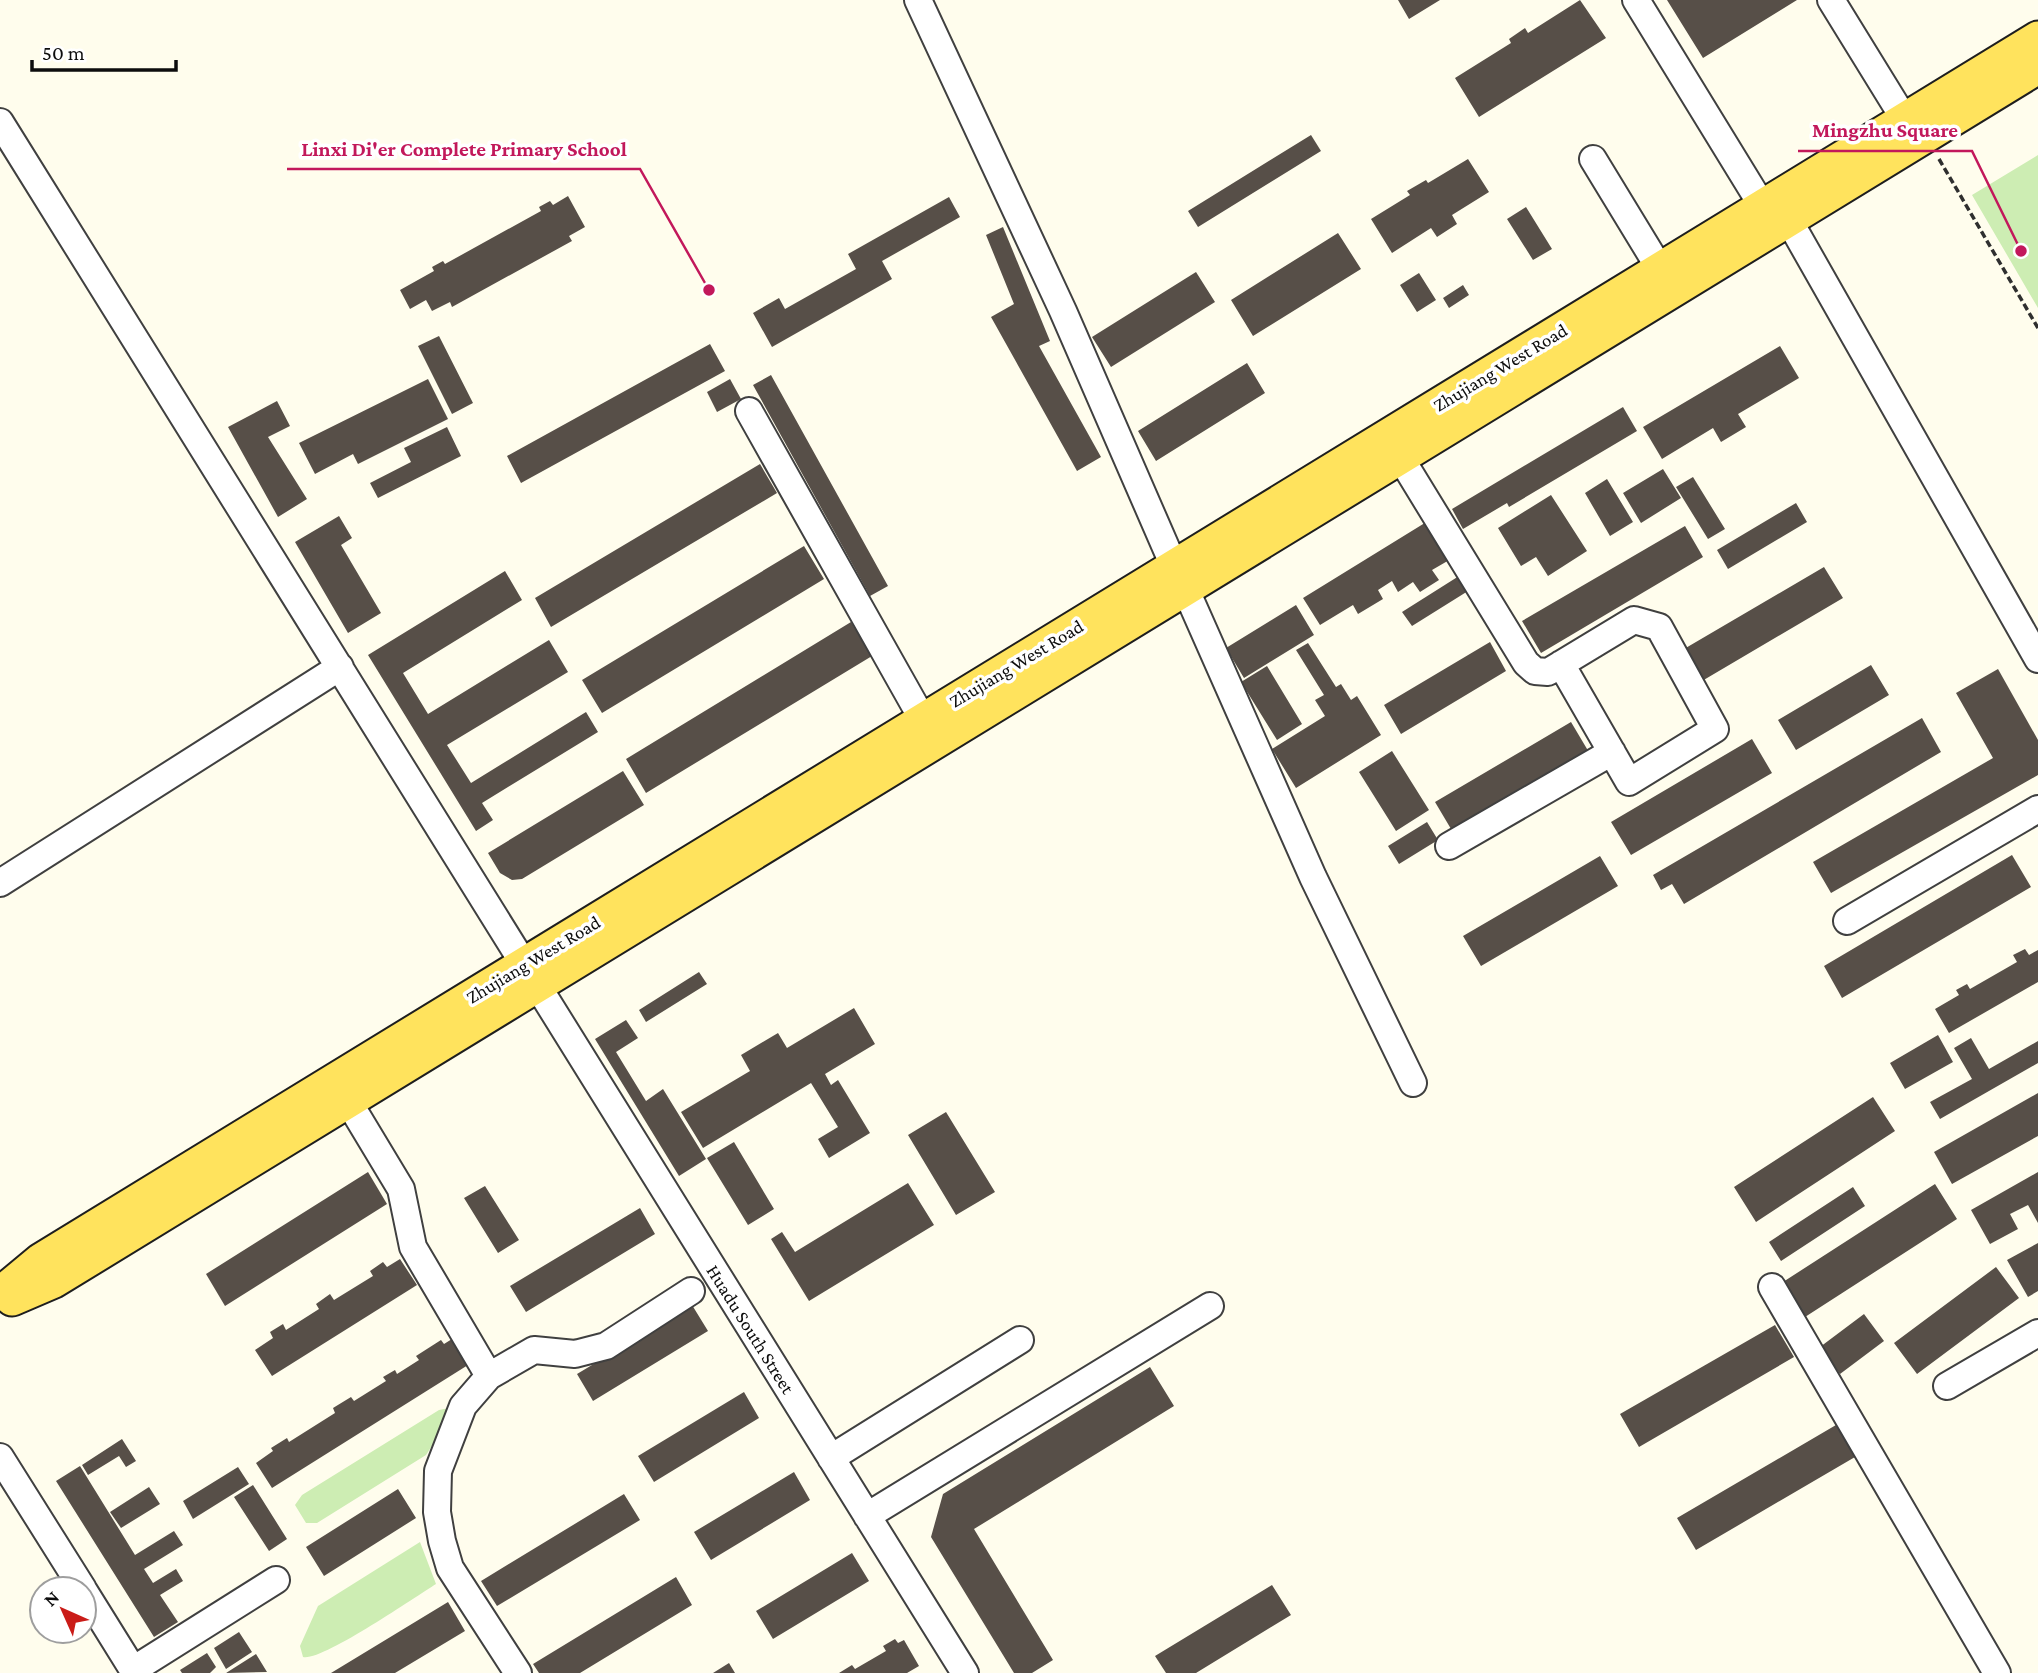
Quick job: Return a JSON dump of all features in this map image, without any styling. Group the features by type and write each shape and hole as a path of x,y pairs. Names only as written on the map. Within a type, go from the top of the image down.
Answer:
{"main road":[{"name":"Zhujiang West Road","path":"1915,128 2038,38"},
{"name":"Zhujiang West Road","path":"0,1294 41,1260 531,975 1179,577 1660,269 1776,208 1915,128 2038,67"},
{"name":"Zhujiang West Road","path":"0,1305 54,1281 348,1101 531,975 923,720 1400,457 1776,208"}],"street":[{"path":"918,0 1063,311 1313,877 1413,1083"},
{"path":"1636,0 1776,208 2038,659"},
{"path":"1831,0 1915,128"},
{"name":"Huadu South Street","path":"0,122 965,1673"},
{"path":"1593,159 1660,269"},
{"path":"749,411 923,720"},
{"path":"1400,457 1525,663 1535,671 1548,672 1561,664 1634,620 1651,623 1659,627 1715,729 1629,782 1561,664"},
{"path":"0,883 340,667"},
{"path":"1449,846 1612,751"},
{"path":"1847,921 2038,809"},
{"path":"348,1101 401,1189 412,1247 489,1376"},
{"path":"1772,1287 1997,1673"},
{"path":"517,1673 450,1568 437,1512 438,1471 463,1406 489,1376 534,1350 575,1354 606,1346 691,1292"},
{"path":"867,1516 1210,1306"},
{"path":"1947,1386 2038,1333"},
{"path":"831,1458 1020,1340"},
{"path":"0,1457 74,1575"},
{"path":"98,1614 134,1671 276,1580"}],"path":[{"path":"1915,128 2038,328"}],"green space":[{"path":"2038,155 2038,308 1972,195"},
{"path":"449,1408 441,1432 426,1455 317,1523 306,1523 295,1505 302,1495 439,1410"},
{"path":"420,1542 436,1584 347,1640 313,1656 303,1657 300,1646 318,1606"}],"building":[{"path":"1398,0 1440,0 1409,19"},
{"path":"1580,0 1606,38 1479,117 1455,78 1511,43 1509,39 1525,28 1528,33"},
{"path":"1667,0 1797,0 1703,58"},
{"path":"1311,135 1321,151 1198,227 1188,211"},
{"path":"1468,159 1489,192 1452,215 1457,224 1437,237 1431,228 1392,253 1371,219 1410,195 1407,191 1426,180 1428,183"},
{"path":"568,196 585,227 569,236 572,241 452,307 450,302 432,311 426,300 410,309 400,290 434,271 432,267 443,261 445,264 541,211 539,207 550,201 553,205"},
{"path":"949,197 960,217 882,261 892,279 772,347 753,313 779,298 785,309 856,269 848,254"},
{"path":"1526,207 1552,249 1533,260 1507,219"},
{"path":"1003,227 1050,341 1039,346 1101,457 1077,471 991,317 1014,304 986,235"},
{"path":"1338,233 1361,269 1253,336 1231,300"},
{"path":"1196,272 1215,302 1111,367 1092,337"},
{"path":"1419,273 1436,300 1417,312 1400,285"},
{"path":"1463,285 1469,295 1449,308 1443,298"},
{"path":"439,336 473,403 452,414 418,346"},
{"path":"710,344 725,371 521,483 507,456"},
{"path":"1780,346 1799,378 1738,414 1746,427 1721,442 1713,428 1662,459 1643,427"},
{"path":"1247,363 1265,393 1156,461 1138,431"},
{"path":"771,375 888,586 870,596 753,385"},
{"path":"428,379 448,419 358,464 353,454 315,474 299,443"},
{"path":"730,379 741,399 717,412 707,392"},
{"path":"277,401 290,426 268,437 307,499 278,517 228,427"},
{"path":"1623,407 1637,431 1509,507 1507,503 1463,529 1452,509"},
{"path":"447,427 461,456 378,498 370,483 411,462 404,448"},
{"path":"760,464 777,493 551,627 535,598"},
{"path":"1663,469 1681,498 1641,523 1623,493"},
{"path":"1693,477 1725,529 1708,539 1676,487"},
{"path":"1607,479 1633,522 1610,536 1585,493"},
{"path":"1551,495 1587,551 1548,576 1536,557 1521,566 1498,528"},
{"path":"1796,503 1807,522 1728,569 1717,550"},
{"path":"339,516 352,538 341,545 381,613 348,633 295,542"},
{"path":"1428,521 1451,559 1432,570 1439,580 1420,592 1413,582 1398,592 1392,581 1378,590 1383,599 1358,614 1353,605 1320,625 1303,598"},
{"path":"1685,526 1703,557 1541,653 1522,621"},
{"path":"804,546 824,579 602,713 582,680"},
{"path":"1824,567 1843,598 1702,681 1684,649"},
{"path":"505,571 522,600 403,673 428,714 549,640 568,672 447,745 471,783 586,712 598,732 482,803 493,820 476,831 368,655"},
{"path":"1459,576 1468,591 1412,626 1402,612"},
{"path":"1296,605 1314,635 1244,678 1226,648"},
{"path":"851,622 872,656 646,793 626,759"},
{"path":"1490,642 1506,671 1401,734 1384,705"},
{"path":"1308,643 1336,687 1341,684 1351,700 1357,696 1381,735 1296,788 1272,749 1325,716 1315,700 1324,695 1296,650"},
{"path":"1871,665 1889,695 1796,750 1778,720"},
{"path":"1267,666 1302,724 1277,740 1241,682"},
{"path":"1998,669 2038,740 2038,775 1831,893 1813,862 1993,758 1956,693"},
{"path":"1922,718 1941,752 1684,904 1672,884 1661,890 1653,875"},
{"path":"1571,722 1590,754 1454,834 1435,802"},
{"path":"1752,739 1772,773 1631,855 1611,822"},
{"path":"1392,751 1429,810 1396,831 1359,772"},
{"path":"623,771 644,805 522,879 512,880 500,873 488,853"},
{"path":"1427,822 1438,840 1399,864 1388,846"},
{"path":"2012,855 2031,887 1842,998 1824,966"},
{"path":"1600,856 1618,886 1481,966 1463,936"},
{"path":"2025,949 2029,955 2038,950 2038,982 1949,1033 1935,1009 1959,995 1956,990 1967,984 1970,989 2017,962 2013,955"},
{"path":"699,972 707,984 646,1022 639,1010"},
{"path":"854,1008 875,1044 825,1074 831,1085 838,1080 870,1133 829,1158 818,1139 838,1127 811,1083 703,1148 681,1112 750,1071 741,1055 778,1033 787,1048"},
{"path":"626,1020 638,1038 616,1052 646,1101 663,1089 706,1159 679,1176 595,1039"},
{"path":"1938,1035 1953,1062 1905,1089 1890,1063"},
{"path":"1971,1038 1989,1069 2038,1041 2038,1063 1940,1119 1930,1102 1972,1079 1954,1048"},
{"path":"2038,1093 2038,1136 1952,1184 1934,1152"},
{"path":"1873,1097 1895,1131 1756,1222 1734,1187"},
{"path":"946,1112 995,1192 956,1215 908,1135"},
{"path":"734,1142 774,1209 748,1225 707,1158"},
{"path":"368,1172 387,1204 225,1306 206,1274"},
{"path":"2038,1172 2038,1223 2028,1205 2010,1214 2018,1229 1990,1244 1971,1210"},
{"path":"908,1183 934,1225 809,1301 771,1239 782,1232 795,1252"},
{"path":"1935,1184 1957,1219 1805,1317 1783,1282"},
{"path":"485,1186 519,1240 498,1253 464,1198"},
{"path":"1853,1187 1865,1206 1781,1261 1769,1242"},
{"path":"640,1208 655,1234 526,1312 510,1286"},
{"path":"2038,1243 2038,1291 2028,1297 2007,1260"},
{"path":"400,1259 417,1285 272,1376 255,1350 273,1338 270,1332 283,1324 286,1330 319,1309 316,1304 330,1294 334,1300 373,1276 370,1271 383,1262 387,1267"},
{"path":"1996,1267 2019,1298 1917,1374 1894,1343"},
{"path":"692,1305 708,1331 593,1401 577,1374"},
{"path":"1864,1314 1884,1341 1840,1374 1820,1347"},
{"path":"1775,1325 1794,1357 1639,1447 1620,1414"},
{"path":"452,1339 468,1365 272,1488 256,1463 273,1451 271,1448 287,1438 289,1442 335,1413 333,1408 351,1397 354,1401 386,1381 383,1377 395,1370 397,1374 419,1360 416,1356 441,1340 444,1344"},
{"path":"1150,1367 1174,1406 974,1529 1053,1660 1032,1673 1014,1673 931,1537 943,1494"},
{"path":"744,1392 759,1418 654,1482 638,1456"},
{"path":"1836,1425 1855,1457 1696,1550 1677,1518"},
{"path":"122,1439 136,1461 126,1467 119,1456 88,1475 82,1465"},
{"path":"80,1466 135,1555 174,1531 183,1545 144,1569 153,1583 176,1569 183,1581 160,1595 178,1622 154,1637 56,1481"},
{"path":"238,1467 249,1484 193,1519 183,1501"},
{"path":"794,1472 810,1500 711,1560 694,1532"},
{"path":"253,1485 287,1539 269,1551 234,1497"},
{"path":"149,1487 160,1504 121,1528 110,1512"},
{"path":"398,1489 416,1518 324,1576 306,1547"},
{"path":"624,1494 640,1520 497,1606 481,1581"},
{"path":"852,1553 869,1581 773,1639 756,1611"},
{"path":"676,1577 692,1605 580,1673 539,1673 533,1664"},
{"path":"1272,1585 1291,1615 1196,1673 1166,1673 1155,1656"},
{"path":"448,1602 465,1631 395,1673 331,1673"},
{"path":"239,1632 252,1652 226,1669 214,1648"},
{"path":"895,1639 898,1643 904,1640 919,1666 907,1673 839,1673 852,1665 855,1669 886,1651 883,1646"},
{"path":"207,1653 216,1667 210,1673 182,1673 180,1670"},
{"path":"256,1654 267,1672 226,1673"},
{"path":"729,1663 735,1673 713,1673"}],"place":[{"name":"Mingzhu Square","path":"2021,251"},
{"name":"Linxi Di'er Complete Primary School","path":"709,290"}]}
